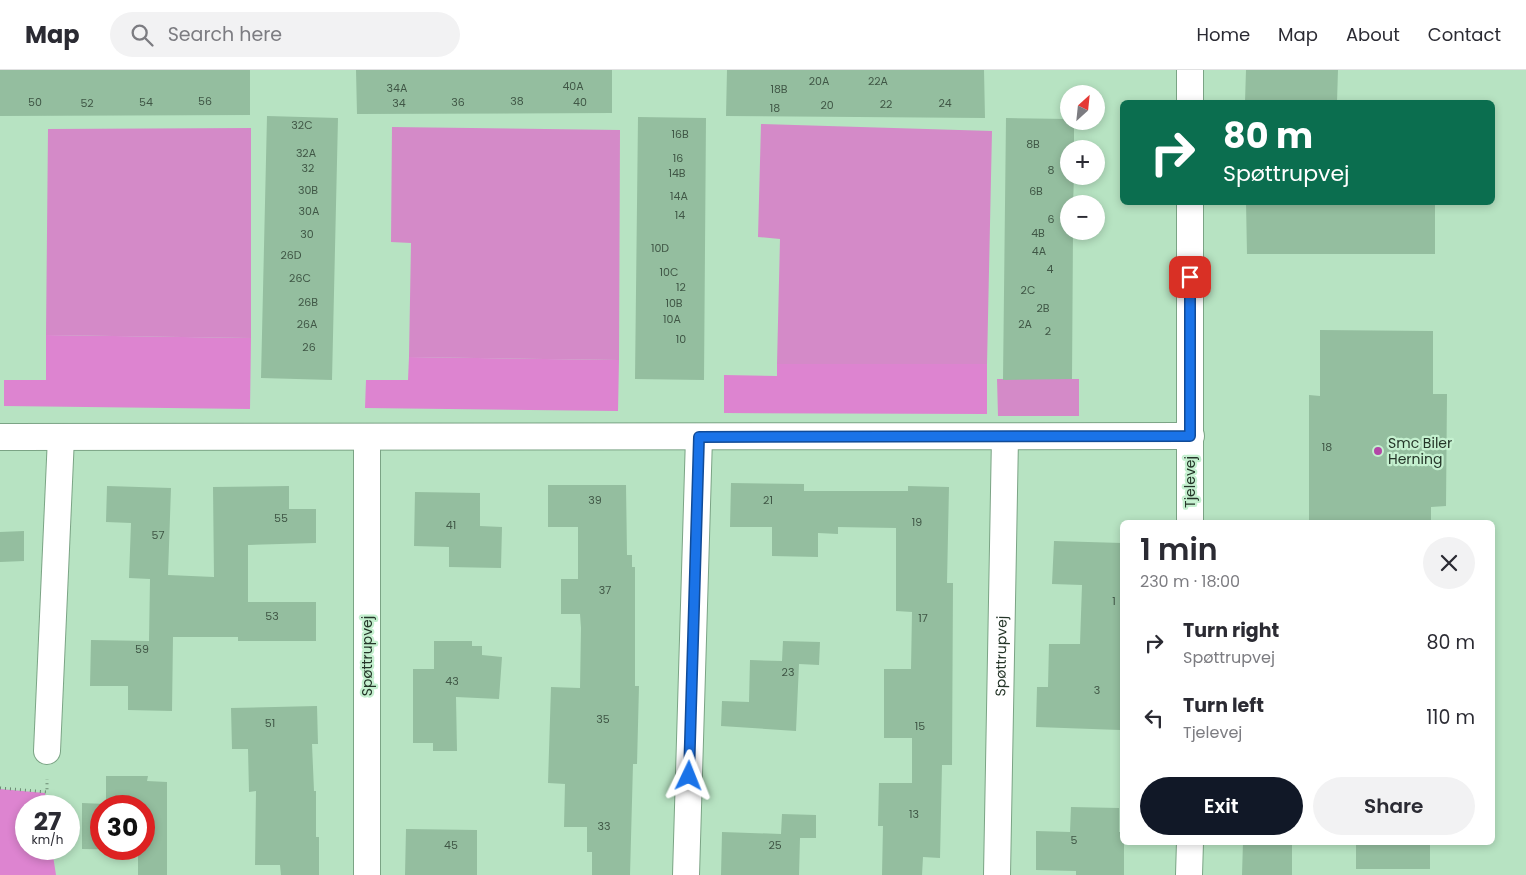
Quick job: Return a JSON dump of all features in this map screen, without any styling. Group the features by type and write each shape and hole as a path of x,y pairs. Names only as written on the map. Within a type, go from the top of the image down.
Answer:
{"street":[{"path":"1190,70 1190,100"},
{"name":"Tjelevej","path":"1190,205 1190,520"},
{"path":"0,437 1190,436"},
{"path":"47,750 61,437"},
{"name":"Spøttrupvej","path":"367,437 367,875"},
{"path":"686,875 699,437"},
{"name":"Spøttrupvej","path":"997,875 1005,437"},
{"path":"1190,845 1190,875"}],"path":[{"path":"0,788 47,792 47,750"}],"shaded area":[{"path":"761,124 992,131 987,364 777,364 780,239 758,237"},
{"path":"392,127 620,130 619,360 409,357 411,243 391,242"},
{"path":"251,128 251,338 46,335 48,129"},
{"path":"46,335 251,338 250,409 4,406 4,380 46,380"},
{"path":"409,357 619,360 618,411 365,408 366,380 408,380"},
{"path":"777,364 987,364 987,414 724,413 724,375 777,376"},
{"path":"997,379 1079,379 1079,416 998,416"},
{"path":"0,789 45,793 45,795 15,795 15,860 54,860 56,875 0,875"}],"building":[{"path":"0,70 250,70 250,115 0,116"},
{"path":"356,70 612,70 612,113 357,114"},
{"path":"727,70 984,70 985,118 726,116"},
{"path":"1246,70 1338,70 1337,100 1245,100"},
{"path":"267,116 338,118 332,380 261,378"},
{"path":"638,117 706,118 704,380 635,379"},
{"path":"1006,118 1060,119 1060,130 1074,130 1074,140 1060,140 1060,185 1074,185 1073,195 1060,195 1060,240 1073,240 1072,379 1003,380"},
{"path":"1246,205 1435,205 1435,254 1247,254"},
{"name":"Smc Biler Herning","path":"1320,330 1433,331 1433,394 1447,394 1446,506 1431,507 1431,520 1309,520 1309,395 1320,396"},
{"path":"731,483 804,484 804,491 908,491 908,486 949,487 947,583 953,583 952,765 942,765 940,858 923,857 922,875 882,875 883,826 878,826 879,783 912,783 912,738 884,738 884,669 911,669 912,612 896,611 896,528 838,527 838,534 818,533 818,557 772,556 772,527 730,527"},
{"path":"548,485 626,485 627,555 632,555 632,567 635,567 635,686 639,686 637,764 633,764 630,875 592,875 592,852 587,852 587,827 564,827 565,784 548,783 551,687 580,688 581,628 580,614 561,614 561,579 578,579 578,527 548,527"},
{"path":"107,486 171,488 168,575 214,577 213,487 289,486 289,509 316,509 316,543 248,545 248,602 316,602 316,641 238,641 238,637 173,637 172,711 128,710 128,686 90,686 91,640 149,641 150,579 129,578 131,523 106,522"},
{"path":"415,492 480,493 480,526 502,527 501,568 449,567 449,547 414,546"},
{"path":"24,531 24,561 0,562 0,532"},
{"path":"1054,541 1120,543 1120,730 1036,727 1037,687 1048,687 1049,644 1080,644 1082,585 1052,584"},
{"path":"434,641 472,641 472,646 482,646 482,655 502,657 499,699 456,697 457,751 433,751 433,743 413,743 413,669 434,669"},
{"path":"783,641 820,642 819,665 799,664 796,731 721,726 722,701 749,702 750,660 782,661"},
{"path":"317,706 318,744 312,744 314,791 316,791 316,837 319,837 319,875 281,875 280,865 255,865 256,791 249,792 248,749 232,749 231,708"},
{"path":"106,776 148,776 147,781 167,782 167,875 138,875 138,860 155,860 155,795 106,795"},
{"path":"82,803 90,803 90,849 82,849"},
{"path":"1071,807 1119,808 1120,845 1124,845 1124,875 1076,875 1076,871 1036,870 1036,831 1070,832"},
{"path":"782,814 816,815 816,838 800,838 799,875 721,875 722,832 781,834"},
{"path":"406,829 477,830 477,875 405,875"},
{"path":"1243,845 1292,845 1292,875 1242,875"},
{"path":"1356,845 1430,845 1430,869 1356,869"}],"place":[{"name":"Smc Biler Herning","path":"1378,451"}],"route":[{"path":"689,776 699,437 1190,436 1190,277"}]}
